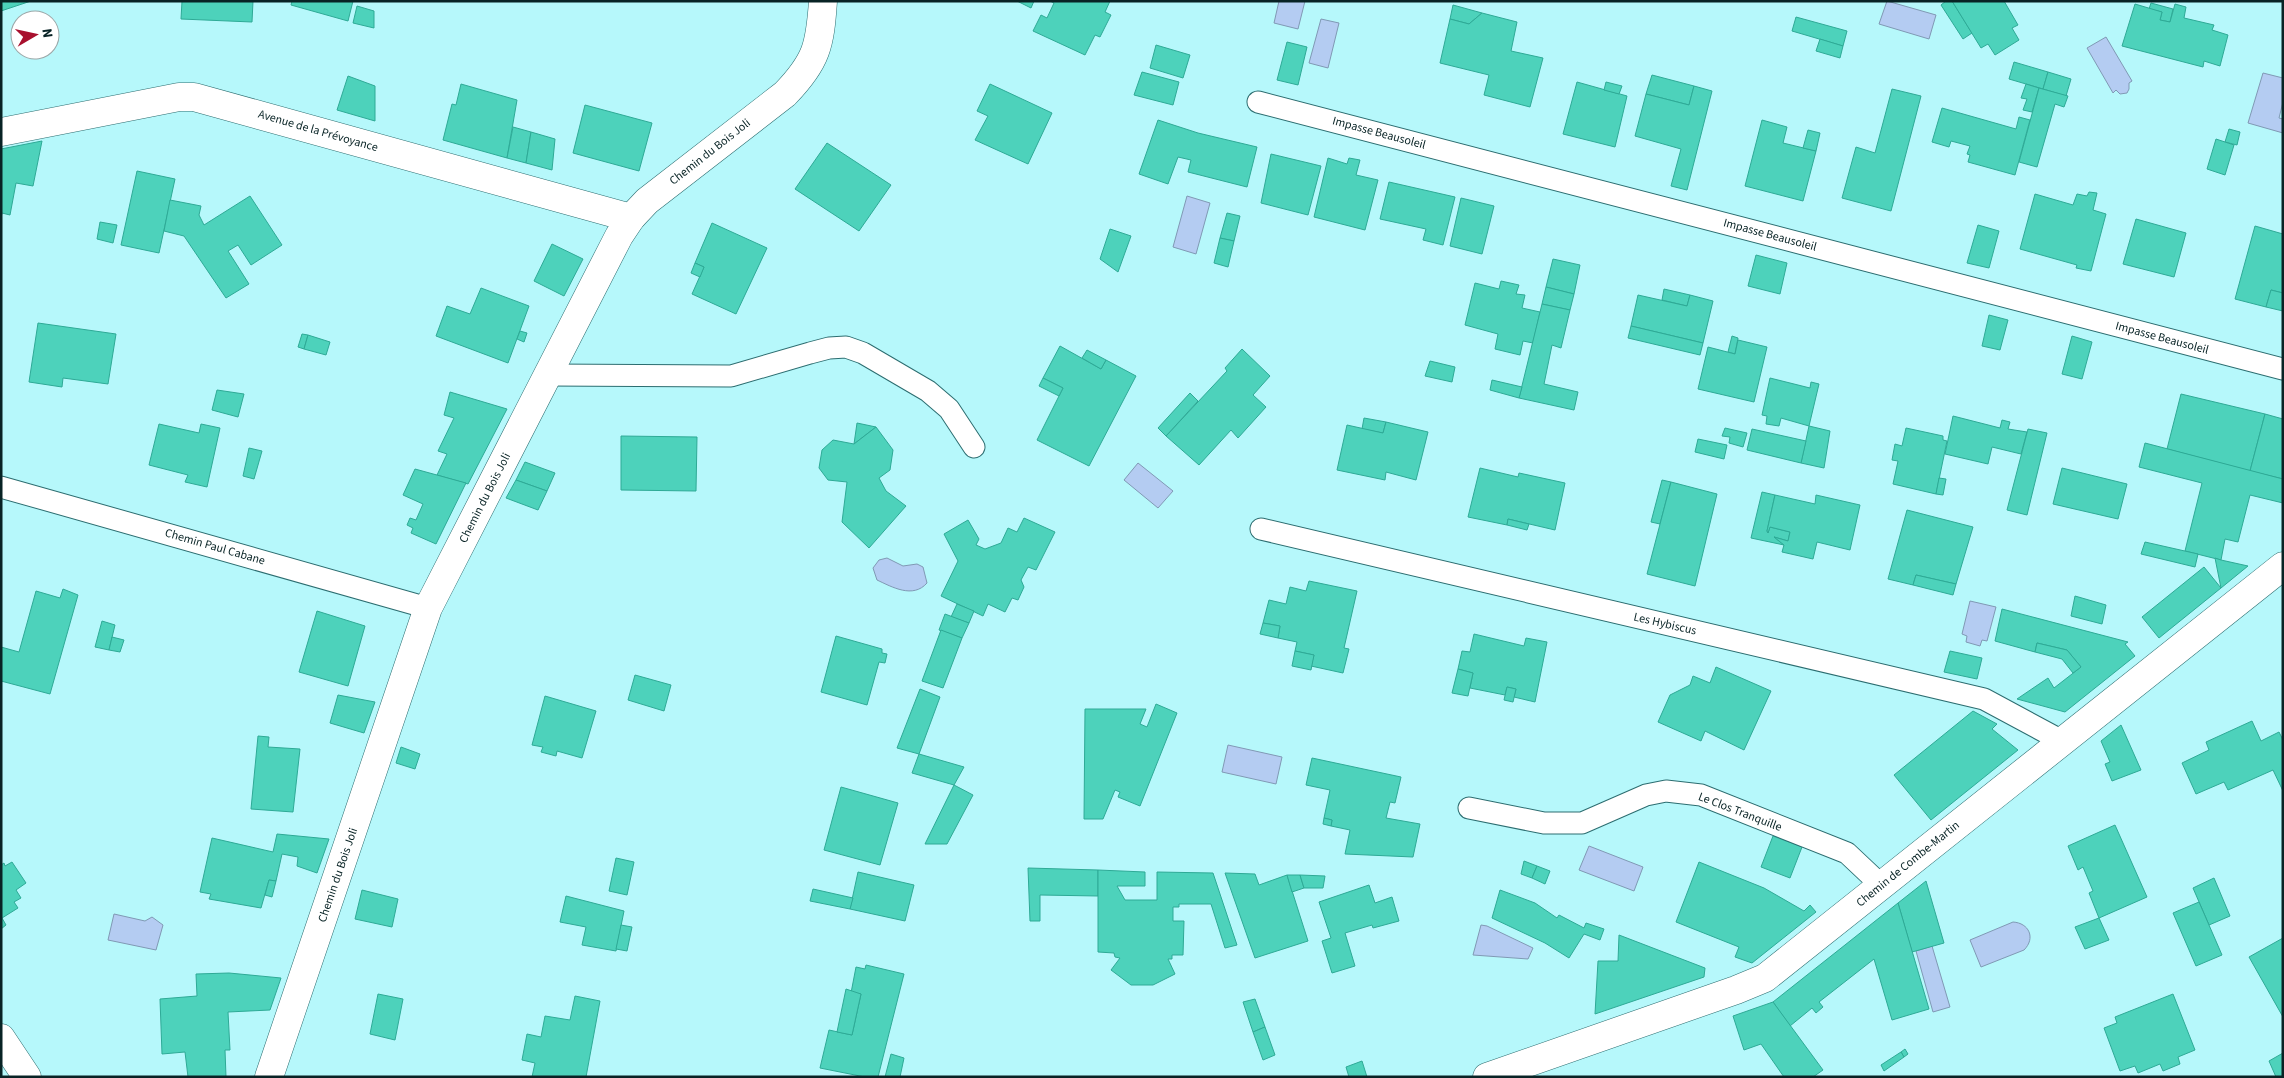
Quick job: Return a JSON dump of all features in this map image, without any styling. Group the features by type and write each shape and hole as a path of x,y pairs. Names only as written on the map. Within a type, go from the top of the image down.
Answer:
{"street":[{"name":"Chemin du Bois Joli","path":"269,1077 428,608 631,218 647,201 785,94 804,75 814,57 821,32 823,1"},
{"name":"Avenue de la Prévoyance","path":"1,132 179,97 194,97 631,218"},
{"name":"Chemin de Combe-Martin","path":"1487,1077 1727,994 1765,978 2283,566"},
{"path":"1,1038 27,1077"}],"lane":[{"name":"Impasse Beausoleil","path":"1258,102 2283,369"},
{"path":"548,375 731,376 830,348 846,348 863,353 928,391 949,409 974,447"},
{"name":"Chemin Paul Cabane","path":"1,487 428,608"},
{"name":"Les Hybiscus","path":"1261,529 1984,699 2062,741"},
{"name":"Le Clos Tranquille","path":"1469,808 1544,823 1582,823 1646,795 1666,791 1701,795 1847,854 1882,886"}],"water":[{"path":"1279,1 1305,1 1298,29 1274,23"},
{"path":"1887,1 1936,15 1929,39 1879,24"},
{"path":"1321,19 1339,23 1328,68 1309,63"},
{"path":"2106,37 2132,81 2129,83 2127,93 2120,94 2116,90 2113,93 2087,48"},
{"path":"2263,73 2283,78 2283,102 2279,118 2283,119 2283,133 2248,123"},
{"path":"1187,196 1210,203 1196,254 1173,247"},
{"path":"1138,463 1173,491 1158,508 1124,480"},
{"path":"887,558 903,566 917,564 923,567 927,583 921,588 909,591 877,580 873,568 879,560"},
{"path":"1970,601 1996,607 1987,641 1982,640 1980,646 1966,642 1967,636 1962,634"},
{"path":"1228,745 1282,757 1276,784 1222,772"},
{"path":"1589,846 1643,867 1634,891 1579,870"},
{"path":"114,914 145,921 152,917 163,925 156,950 108,940"},
{"path":"2013,922 2027,928 2030,936 2028,945 2024,950 1981,967 1970,940"},
{"path":"1481,925 1487,926 1533,948 1528,959 1473,955"},
{"path":"1932,946 1950,1007 1933,1012 1916,951"}],"building":[{"path":"1,1 31,1 1,11"},
{"path":"182,1 253,1 252,22 181,19"},
{"path":"292,1 353,1 348,21 291,5"},
{"path":"1017,1 1034,1 1031,8"},
{"path":"1050,1 1110,1 1105,12 1111,15 1100,37 1095,35 1085,55 1033,31 1041,15 1047,18 1054,3"},
{"path":"1946,1 1952,1 1972,33 1963,39 1941,5"},
{"path":"1952,1 2004,1 2018,25 2012,28 2019,40 1995,55 1988,44 1981,48"},
{"path":"2151,3 2173,9 2170,22 2160,20 2162,12 2149,9"},
{"path":"2135,4 2162,12 2160,20 2170,22 2175,4 2186,7 2184,18 2214,25 2212,30 2228,35 2220,66 2204,61 2203,67 2122,46"},
{"path":"1453,5 1482,13 1469,24 1450,19"},
{"path":"357,6 374,11 374,28 353,23"},
{"path":"1482,13 1517,22 1511,51 1543,58 1530,107 1484,95 1489,75 1440,63 1450,19 1469,24"},
{"path":"1796,17 1847,31 1843,46 1792,31"},
{"path":"1820,39 1843,46 1840,58 1816,51"},
{"path":"1287,42 1307,47 1298,85 1277,80"},
{"path":"1156,45 1190,55 1183,78 1150,68"},
{"path":"2014,62 2048,72 2043,89 2009,79"},
{"path":"1142,72 1179,82 1173,105 1134,95"},
{"path":"2048,72 2071,79 2066,96 2043,89"},
{"path":"1652,75 1694,86 1689,105 1646,94"},
{"path":"348,76 375,86 375,121 337,110"},
{"path":"1577,82 1627,96 1615,147 1563,134"},
{"path":"1606,82 1622,86 1619,94 1604,90"},
{"path":"461,84 517,100 507,158 443,140 452,104 456,105"},
{"path":"990,84 1052,113 1028,164 975,140 988,116 977,111"},
{"path":"2026,84 2039,88 2032,112 2023,110 2027,99 2021,98"},
{"path":"1694,86 1712,91 1687,190 1671,186 1681,149 1635,136 1646,94 1689,105"},
{"path":"2039,88 2068,96 2064,107 2055,104 2037,167 2019,162"},
{"path":"1892,89 1921,96 1891,211 1842,198 1856,147 1875,153"},
{"path":"585,105 652,123 639,171 573,153"},
{"path":"1942,108 2016,129 2019,117 2030,120 2015,175 1968,162 1970,155 1967,154 1970,146 1951,141 1949,147 1932,142"},
{"path":"1158,120 1198,133 1257,147 1247,187 1188,172 1191,160 1178,157 1168,184 1139,174"},
{"path":"1762,120 1787,127 1783,143 1816,151 1803,201 1745,186"},
{"path":"513,127 531,132 526,163 507,158"},
{"path":"2229,129 2240,132 2237,145 2225,142"},
{"path":"1808,130 1820,133 1816,151 1803,148"},
{"path":"531,132 555,139 552,170 526,163"},
{"path":"2216,139 2234,145 2225,175 2207,169"},
{"path":"42,141 33,186 16,183 10,215 2,213 1,218 1,149"},
{"path":"827,143 891,185 859,231 795,189"},
{"path":"1271,154 1321,166 1308,215 1261,203"},
{"path":"1328,158 1347,164 1349,158 1360,160 1356,175 1378,180 1365,230 1314,217"},
{"path":"137,171 175,179 159,253 121,245"},
{"path":"1389,182 1455,197 1443,245 1423,240 1426,229 1380,219"},
{"path":"2089,192 2097,193 2093,210 2106,214 2091,271 2076,268 2077,265 2020,249 2035,194 2073,205 2077,194 2087,196"},
{"path":"250,196 282,245 251,265 238,245 228,251 249,284 226,298 184,236 164,231 170,200 201,206 199,215 204,225"},
{"path":"1461,198 1494,206 1482,254 1450,246"},
{"path":"1227,213 1240,216 1234,241 1220,238"},
{"path":"2136,219 2186,233 2174,277 2123,264"},
{"path":"100,222 117,225 113,243 97,239"},
{"path":"712,223 767,248 736,314 692,294 704,267 695,263"},
{"path":"1978,225 1999,231 1989,268 1967,263"},
{"path":"2255,226 2283,234 2283,293 2271,290 2266,307 2235,299"},
{"path":"1110,229 1131,236 1118,272 1100,259"},
{"path":"1220,238 1234,241 1228,267 1214,263"},
{"path":"552,244 583,259 564,296 534,281"},
{"path":"1756,255 1787,263 1780,294 1748,286"},
{"path":"1553,259 1580,265 1574,294 1546,287"},
{"path":"695,263 704,267 700,277 691,273"},
{"path":"1501,281 1519,285 1516,294 1525,295 1522,308 1540,312 1533,343 1523,341 1520,355 1495,349 1498,334 1465,325 1475,283 1499,289"},
{"path":"1546,287 1574,294 1570,310 1542,304"},
{"path":"481,288 529,306 508,363 436,336 447,306 470,314"},
{"path":"1664,289 1690,295 1687,306 1662,300"},
{"path":"2271,290 2283,293 2283,311 2266,307"},
{"path":"1638,295 1687,306 1690,295 1713,301 1703,343 1631,326"},
{"path":"1542,304 1570,310 1561,348 1552,345 1544,384 1578,392 1574,410 1519,398"},
{"path":"1989,315 2008,320 2000,350 1982,346"},
{"path":"38,323 116,334 108,384 63,378 62,387 29,382"},
{"path":"1631,326 1703,343 1700,355 1628,338"},
{"path":"520,331 527,333 524,342 517,339"},
{"path":"302,334 308,335 304,349 298,347"},
{"path":"308,335 330,342 326,355 304,349"},
{"path":"1732,336 1738,338 1735,354 1728,352"},
{"path":"2072,336 2092,342 2082,379 2062,374"},
{"path":"1738,340 1767,347 1754,402 1698,389 1708,347 1735,354"},
{"path":"1060,346 1101,369 1106,360 1136,376 1089,466 1037,440 1063,388 1043,378"},
{"path":"1242,349 1270,376 1253,395 1266,407 1238,438 1231,430 1199,465 1166,436 1227,371 1225,368"},
{"path":"1087,350 1106,360 1101,369 1082,358"},
{"path":"1430,361 1455,367 1452,382 1425,376"},
{"path":"1043,378 1063,388 1059,396 1039,386"},
{"path":"1770,378 1810,388 1811,382 1819,384 1809,426 1781,418 1779,426 1766,424 1767,416 1762,415"},
{"path":"1492,380 1522,387 1519,398 1490,390"},
{"path":"217,390 244,394 238,417 212,410"},
{"path":"450,392 507,409 468,484 437,475 447,454 438,451 454,418 444,415"},
{"path":"1190,393 1198,401 1166,436 1158,428"},
{"path":"2181,394 2265,414 2250,471 2167,449"},
{"path":"2265,414 2283,419 2283,479 2250,471"},
{"path":"1953,416 2000,428 2002,420 2010,422 2008,429 2027,432 2021,454 1992,447 1988,464 1945,454"},
{"path":"1364,418 1386,422 1383,433 1362,429"},
{"path":"1386,422 1428,432 1416,480 1386,472 1385,480 1337,470 1347,425 1383,433"},
{"path":"857,423 876,427 854,444"},
{"path":"159,424 199,433 201,424 220,428 207,487 185,482 188,475 149,465"},
{"path":"1809,426 1830,431 1824,468 1801,463"},
{"path":"876,427 893,450 890,470 879,478 886,491 906,506 869,548 842,522 847,482 828,480 819,468 822,450 833,440 854,444"},
{"path":"1725,428 1747,433 1743,447 1729,443 1730,437 1722,436"},
{"path":"1906,428 1943,436 1943,440 1947,441 1936,494 1893,484 1898,461 1892,460 1895,444 1902,446"},
{"path":"1752,429 1806,441 1801,463 1747,450"},
{"path":"2028,429 2047,433 2027,515 2007,510"},
{"path":"621,436 697,437 696,491 621,490"},
{"path":"1698,439 1727,445 1724,459 1695,452"},
{"path":"2145,443 2283,479 2283,503 2250,495 2238,542 2225,539 2221,560 2185,551 2202,483 2139,467"},
{"path":"249,448 262,451 254,479 243,476"},
{"path":"525,462 555,473 547,491 516,480"},
{"path":"1480,468 1518,477 1519,473 1565,483 1555,530 1508,519 1507,525 1468,517"},
{"path":"2062,468 2127,484 2118,519 2053,504"},
{"path":"415,469 466,483 436,544 411,533 413,528 407,525 410,518 416,520 423,504 403,495"},
{"path":"1939,478 1946,479 1943,495 1936,494"},
{"path":"516,480 547,491 538,510 506,498"},
{"path":"1662,480 1671,482 1660,524 1651,522"},
{"path":"1671,482 1717,494 1695,586 1647,574"},
{"path":"1762,492 1775,495 1767,531 1768,533 1770,527 1790,532 1788,541 1774,537 1784,545 1751,538"},
{"path":"1775,495 1815,504 1816,495 1860,505 1850,550 1817,542 1813,559 1782,552 1784,545 1774,537 1788,541 1790,532 1770,527 1768,533 1767,531"},
{"path":"1907,510 1973,527 1956,584 1916,575 1913,585 1888,579"},
{"path":"1024,518 1055,532 1036,570 1028,567 1021,580 1024,587 1018,600 1012,598 1005,612 988,604 983,616 941,596 958,561 944,534 968,520 979,539 976,545 985,549 1001,543 1008,528 1017,532"},
{"path":"1508,519 1529,524 1527,530 1507,525"},
{"path":"2145,542 2198,554 2195,567 2141,554"},
{"path":"2215,558 2221,560 2248,566 2221,588"},
{"path":"2204,567 2221,588 2159,638 2142,617"},
{"path":"1916,575 1956,584 1953,595 1913,585"},
{"path":"1309,581 1357,591 1344,648 1349,649 1343,673 1311,666 1314,655 1295,651 1297,642 1278,638 1280,626 1263,623 1269,600 1286,604 1290,587 1306,591"},
{"path":"63,589 78,595 50,694 1,681 1,647 19,652 36,591 60,598"},
{"path":"2075,596 2106,605 2102,624 2071,616"},
{"path":"957,604 974,611 969,623 951,617"},
{"path":"2002,609 2128,642 2125,644 2135,656 2065,712 2017,699 2048,678 2054,688 2081,667 2067,650 2037,643 2035,652 1995,641"},
{"path":"317,611 365,626 348,686 299,672"},
{"path":"945,614 969,623 962,638 939,630"},
{"path":"102,621 115,625 109,650 95,647"},
{"path":"1263,623 1280,626 1278,638 1260,634"},
{"path":"941,630 962,638 943,688 922,681"},
{"path":"1474,634 1524,646 1526,638 1547,642 1535,702 1514,697 1516,689 1507,687 1505,695 1470,688 1473,673 1458,669 1462,651 1470,652"},
{"path":"836,636 882,649 882,653 887,654 885,663 879,662 867,705 821,692"},
{"path":"112,637 124,640 120,652 109,650"},
{"path":"2037,643 2067,650 2081,667 2073,673 2062,659 2035,652"},
{"path":"1295,651 1314,655 1311,670 1292,666"},
{"path":"1950,651 1982,658 1977,679 1944,672"},
{"path":"1716,667 1771,691 1744,750 1705,731 1701,741 1658,722 1670,695 1690,685 1693,676 1710,683"},
{"path":"1458,669 1473,673 1468,696 1452,693"},
{"path":"635,675 671,685 664,711 628,700"},
{"path":"1507,687 1516,689 1513,702 1504,700"},
{"path":"920,689 940,697 919,754 897,748"},
{"path":"338,695 375,702 364,733 330,723"},
{"path":"545,696 596,711 582,758 557,751 556,756 541,752 543,747 532,745"},
{"path":"1156,704 1177,713 1140,806 1118,797 1120,792 1115,790 1103,819 1084,819 1085,709 1146,709 1140,724 1147,727"},
{"path":"1973,711 1997,724 1992,729 2018,750 1931,820 1894,775"},
{"path":"2252,721 2261,741 2279,732 2283,740 2283,791 2273,770 2228,790 2224,782 2196,794 2182,763 2209,750 2206,742"},
{"path":"2121,725 2141,770 2112,781 2105,764 2110,762 2101,741"},
{"path":"258,736 269,737 268,747 300,749 293,812 251,809"},
{"path":"401,747 420,754 415,769 396,763"},
{"path":"919,754 964,767 954,785 912,773"},
{"path":"1312,758 1401,777 1395,803 1390,802 1386,818 1420,824 1413,857 1345,854 1350,830 1331,826 1332,820 1324,818 1330,790 1306,785"},
{"path":"954,785 973,795 947,844 925,844"},
{"path":"841,787 898,803 880,865 824,850"},
{"path":"1324,818 1332,820 1331,826 1323,824"},
{"path":"2115,825 2147,897 2099,918 2089,893 2093,891 2083,867 2078,870 2068,846"},
{"path":"277,834 329,839 317,873 297,866 298,857 282,854 276,881 269,880 261,908 209,899 211,894 200,892 212,838 273,852"},
{"path":"1773,836 1802,847 1790,878 1761,867"},
{"path":"616,858 634,862 627,895 609,891"},
{"path":"1524,861 1537,866 1532,878 1521,874"},
{"path":"12,862 26,883 16,890 21,898 14,902 18,908 2,918 6,925 1,929 1,865 4,863 5,866"},
{"path":"1699,862 1764,888 1804,911 1810,905 1816,912 1752,963 1735,957 1739,947 1676,922"},
{"path":"1537,866 1550,871 1545,884 1532,878"},
{"path":"1028,868 1098,870 1098,896 1040,895 1040,921 1030,921"},
{"path":"1098,870 1145,872 1145,886 1117,886 1125,900 1157,900 1157,872 1213,873 1237,945 1225,948 1211,904 1179,904 1179,907 1173,907 1173,921 1184,921 1183,955 1172,955 1172,959 1168,959 1175,974 1153,985 1131,985 1111,970 1120,958 1115,957 1114,953 1098,952"},
{"path":"858,872 914,885 905,921 850,909"},
{"path":"1225,873 1255,874 1259,885 1287,875 1308,941 1255,958"},
{"path":"1287,875 1300,875 1304,888 1292,892"},
{"path":"1300,875 1325,876 1323,888 1304,888"},
{"path":"2214,878 2230,916 2209,925 2193,888"},
{"path":"269,880 276,881 272,897 265,895"},
{"path":"1926,881 1944,943 1912,952 1898,903"},
{"path":"1369,885 1375,903 1392,897 1399,921 1373,928 1372,925 1345,933 1355,966 1332,973 1322,941 1331,938 1319,902"},
{"path":"813,889 853,898 850,909 810,901"},
{"path":"362,890 398,899 392,927 355,919"},
{"path":"1500,890 1535,903 1557,918 1559,915 1584,928 1586,923 1604,929 1600,940 1584,934 1569,958 1545,943 1492,918"},
{"path":"566,896 624,911 616,951 582,945 586,927 560,922"},
{"path":"2199,902 2222,955 2196,966 2173,913"},
{"path":"1898,903 1929,1009 1892,1020 1874,959 1819,1002 1823,1007 1816,1013 1812,1008 1790,1026 1773,1002"},
{"path":"2099,918 2109,940 2085,949 2075,927"},
{"path":"621,925 632,927 627,951 616,949"},
{"path":"1619,935 1705,968 1704,977 1595,1014 1598,961 1618,961"},
{"path":"2283,938 2283,1017 2249,957"},
{"path":"866,965 904,974 878,1077 865,1077 820,1068 829,1030 852,1035 861,994 851,993 856,967 865,969"},
{"path":"229,973 281,978 270,1010 228,1012 230,1050 225,1050 226,1077 188,1077 185,1052 162,1054 160,999 197,996 196,974"},
{"path":"846,989 861,994 852,1035 837,1032"},
{"path":"378,994 403,999 395,1040 370,1034"},
{"path":"2173,994 2195,1050 2178,1057 2180,1064 2163,1071 2160,1064 2138,1073 2135,1066 2120,1071 2104,1028 2117,1023 2115,1017"},
{"path":"575,996 600,1001 586,1077 532,1077 535,1063 522,1060 527,1034 541,1037 545,1016 570,1020"},
{"path":"1255,999 1265,1027 1253,1032 1243,1002"},
{"path":"1773,1002 1823,1070 1813,1077 1784,1077 1761,1044 1744,1050 1733,1016"},
{"path":"1265,1027 1275,1055 1263,1060 1253,1032"},
{"path":"1905,1049 1908,1054 1904,1057 1901,1052"},
{"path":"1901,1052 1904,1057 1884,1071 1881,1065"},
{"path":"2283,1053 2283,1077 2276,1077 2269,1061"},
{"path":"891,1054 904,1058 900,1077 885,1077"},
{"path":"1362,1061 1367,1077 1349,1077 1346,1067"}]}
